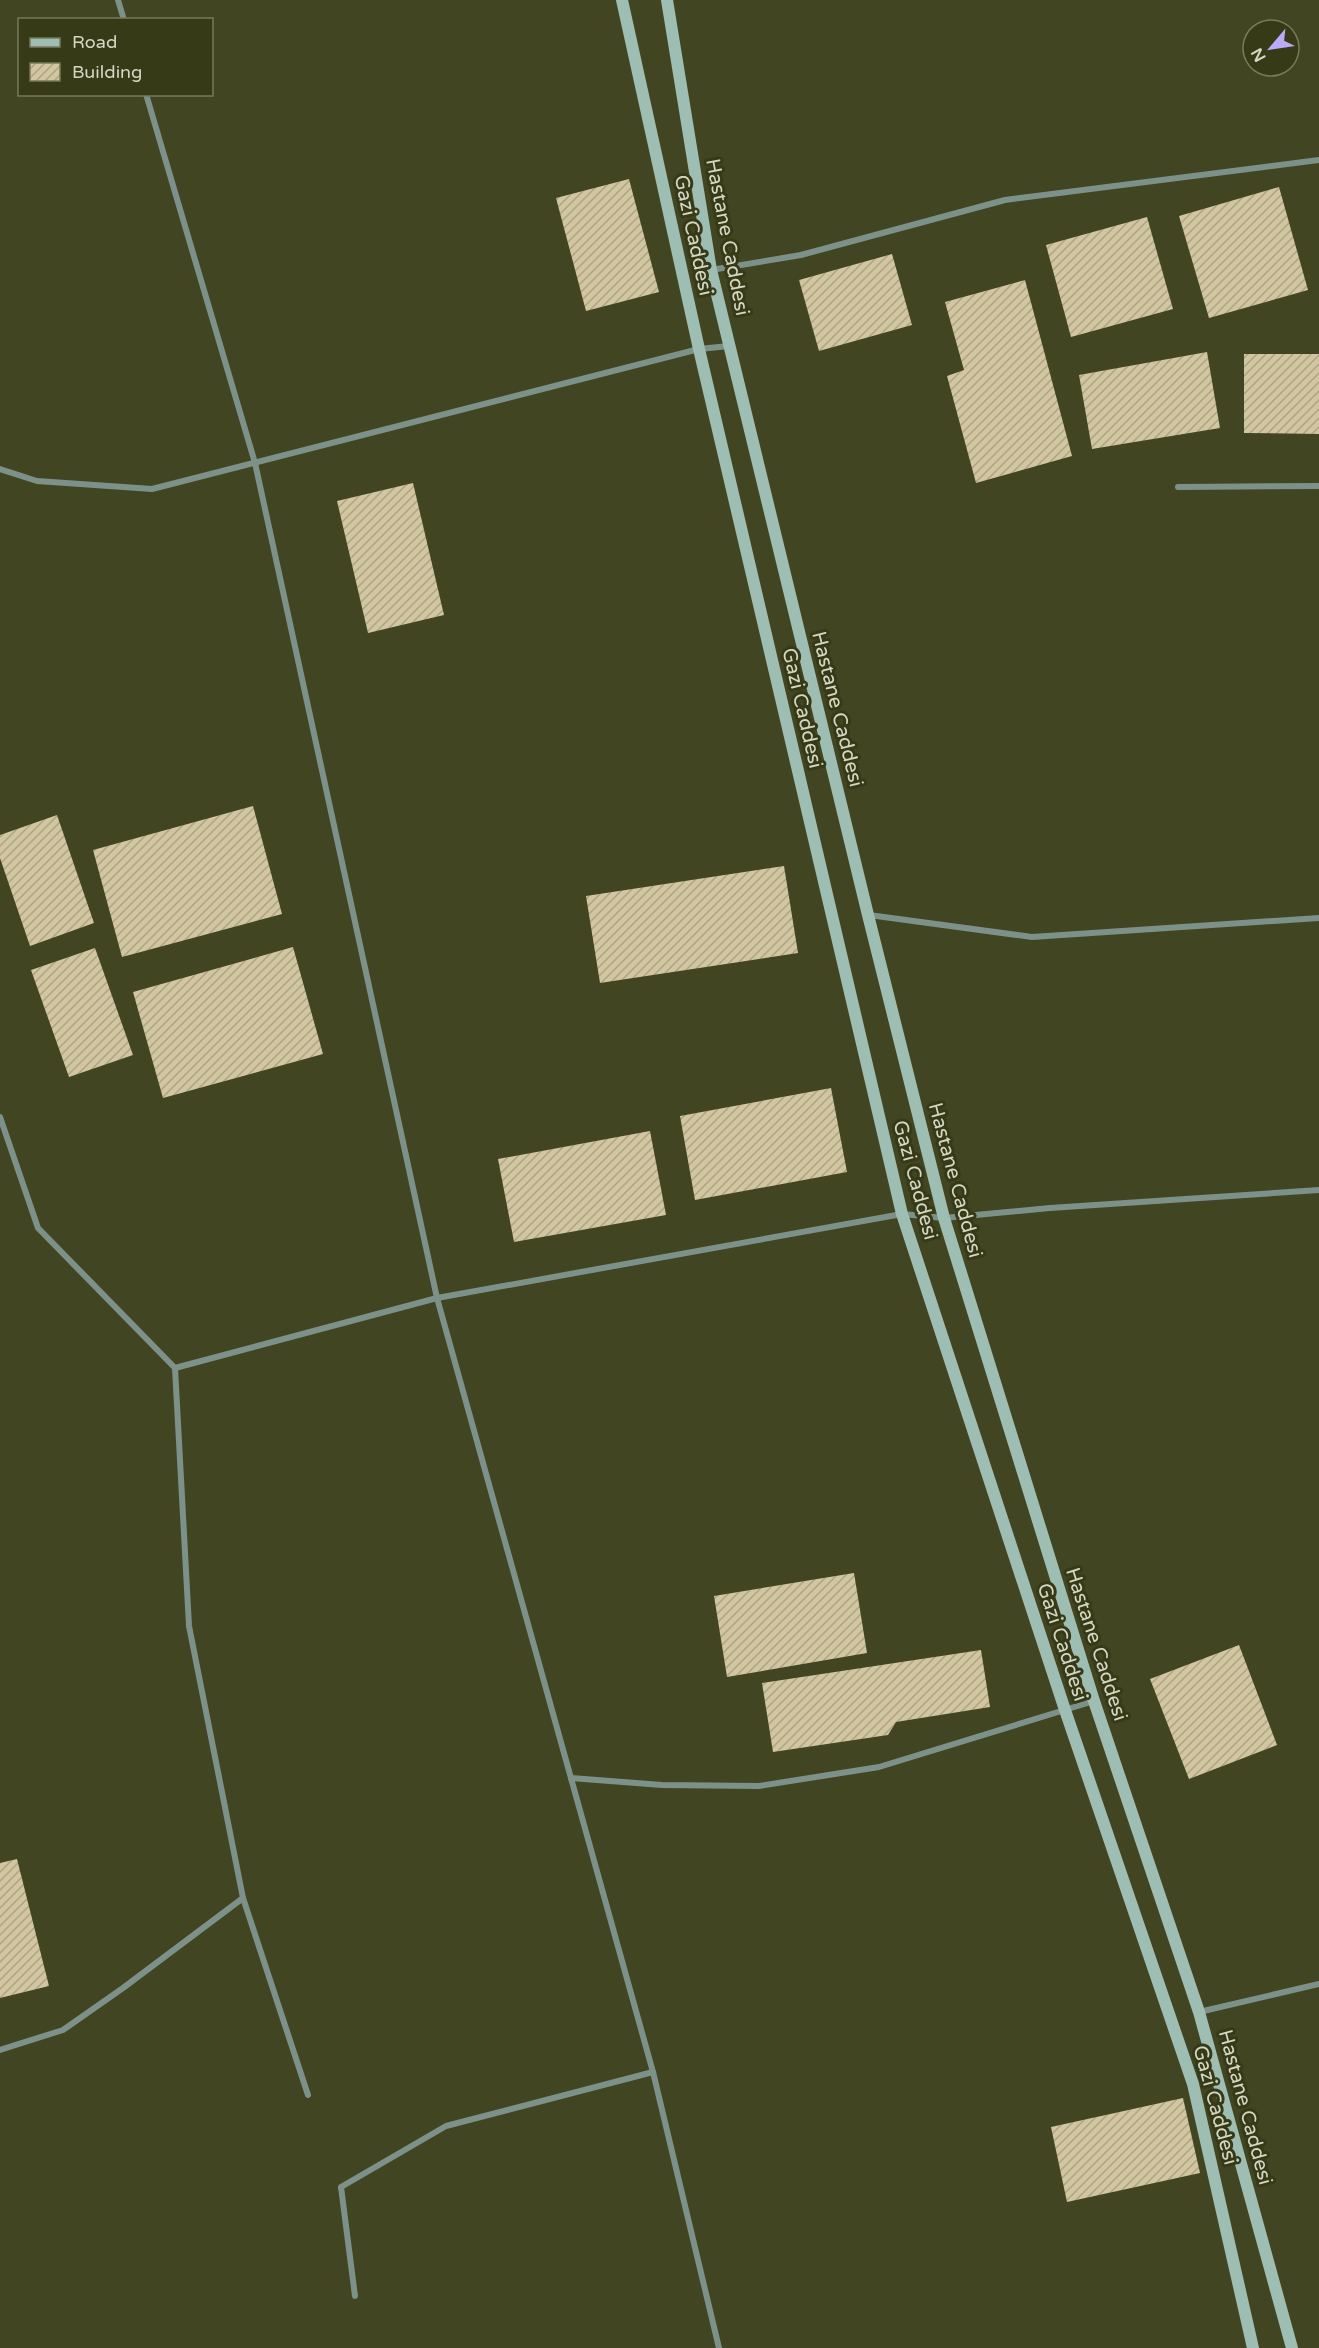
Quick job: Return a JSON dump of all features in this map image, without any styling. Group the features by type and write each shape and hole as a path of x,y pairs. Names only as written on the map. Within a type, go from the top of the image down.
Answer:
{"main road":[{"name":"Gazi Caddesi","path":"622,0 699,349 902,1214 1065,1710 1193,2084 1253,2348"},
{"name":"Hastane Caddesi","path":"667,0 711,270 944,1218 1094,1701 1199,2012 1292,2348"}],"street":[{"path":"118,0 123,18"},
{"path":"147,96 255,463 437,1298 653,2072 718,2348"},
{"path":"711,270 801,255 1005,200 1319,160"},
{"path":"0,469 37,481 152,489 699,349 730,345"},
{"path":"1178,487 1319,486"},
{"path":"868,915 1032,937 1319,918"},
{"path":"0,1117 38,1228 175,1368 189,1626 243,1898 308,2095"},
{"path":"175,1368 437,1298 902,1214 944,1218 1050,1208 1319,1190"},
{"path":"571,1778 662,1785 759,1786 879,1767 1094,1701"},
{"path":"0,2050 63,2030 243,1898"},
{"path":"1199,2012 1319,1984"},
{"path":"355,2296 341,2187 446,2126 653,2072"}],"building":[{"path":"629,179 659,292 586,311 556,198"},
{"path":"1279,187 1308,290 1209,318 1179,216"},
{"path":"1147,217 1173,309 1071,337 1046,245"},
{"path":"892,254 912,325 819,351 799,280"},
{"path":"1025,280 1072,456 976,483 947,376 964,370 945,302"},
{"path":"1207,352 1220,428 1092,449 1079,375"},
{"path":"1244,354 1319,354 1319,434 1244,433"},
{"path":"413,483 444,615 368,633 337,501"},
{"path":"253,806 282,914 122,957 93,850"},
{"path":"57,815 94,923 30,946 0,858 0,835"},
{"path":"784,866 798,953 600,983 586,896"},
{"path":"293,947 323,1054 163,1098 133,992"},
{"path":"95,948 133,1055 69,1077 31,970"},
{"path":"831,1088 847,1172 695,1200 680,1116"},
{"path":"650,1131 666,1215 514,1242 498,1159"},
{"path":"854,1573 867,1653 727,1677 714,1596"},
{"path":"1239,1645 1277,1745 1189,1779 1150,1679"},
{"path":"981,1650 990,1707 896,1722 888,1735 773,1752 762,1683"},
{"path":"17,1859 49,1986 0,1998 0,1863"},
{"path":"1183,2098 1200,2173 1067,2202 1051,2127"}]}
